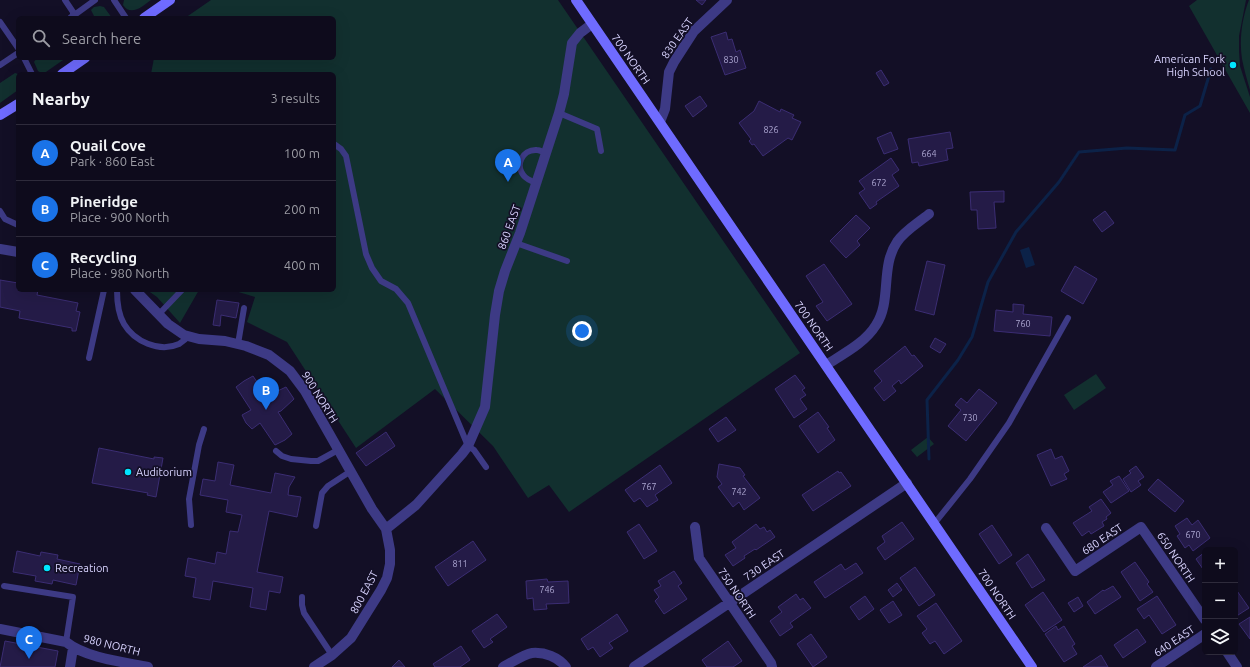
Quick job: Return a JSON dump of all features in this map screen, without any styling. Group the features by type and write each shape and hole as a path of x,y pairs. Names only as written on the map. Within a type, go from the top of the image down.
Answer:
{"street":[{"path":"147,16 170,0"},
{"name":"700 NORTH","path":"576,0 1032,667"},
{"name":"830 EAST","path":"660,122 665,109 669,72 674,62 694,31 727,0"},
{"name":"860 EAST","path":"468,446 485,407 499,291 559,113 564,94 572,43 580,33 592,24"},
{"path":"65,72 82,60"},
{"path":"0,115 16,105"},
{"path":"826,365 861,341 877,325 883,307 887,268 890,256 897,242 929,214"},
{"path":"0,249 16,252"},
{"name":"900 NORTH","path":"137,292 174,329 189,336 238,344 254,349 269,355 290,371 305,391 372,509 386,529"},
{"path":"386,529 416,505 468,446"},
{"name":"730 EAST","path":"634,667 907,483"},
{"name":"750 NORTH","path":"695,527 699,558 771,663 772,667"},
{"name":"680 EAST","path":"1046,528 1075,571 1141,527"},
{"name":"650 NORTH","path":"1141,527 1204,619"},
{"name":"800 EAST","path":"314,667 332,655 351,638 374,604 387,578 390,564 390,550 386,529"},
{"name":"980 NORTH","path":"0,629 70,645 91,654 148,667"},
{"name":"640 EAST","path":"1156,667 1202,636"},
{"path":"70,645 70,667"},
{"path":"503,667 531,653 544,654 554,657 562,661 566,667"},
{"path":"1229,655 1237,667"}],"lane":[{"path":"65,0 73,12 72,16"},
{"path":"73,16 95,0"},
{"path":"114,0 125,16"},
{"path":"0,22 16,45"},
{"path":"0,65 16,54"},
{"path":"25,60 31,72"},
{"path":"559,113 597,129 601,151"},
{"path":"336,145 346,156 366,254 372,268 382,281 396,289 408,303 468,446 474,450 486,466"},
{"path":"536,183 525,177 522,173 520,162 523,156 529,151 537,150 546,153"},
{"path":"0,211 6,219 16,224"},
{"path":"516,243 566,261"},
{"path":"89,358 104,292"},
{"path":"117,292 119,313 124,324 132,334 142,341 159,347 169,347 179,344 189,336"},
{"path":"158,314 180,292"},
{"path":"238,344 244,308"},
{"path":"934,524 970,479 1008,423 1068,318"},
{"path":"191,525 189,499 199,445 204,429"},
{"path":"276,452 290,459 318,461 338,450"},
{"path":"316,526 322,494 328,486 351,471"},
{"path":"4,586 73,597 70,645"},
{"path":"302,597 304,613 332,655"}],"green space":[{"path":"124,0 151,0 137,9 130,10 123,5"},
{"path":"211,0 558,0 800,353 569,512 549,485 528,498 493,446 435,389 356,448 287,342 247,322 255,297 239,292 336,292 336,72 151,72 154,60 336,60 336,16 188,16"},
{"name":"American Fork High School","path":"1197,0 1246,0 1239,36 1239,51 1240,66 1250,97 1250,113 1189,6"},
{"path":"1249,0 1250,90 1242,59 1241,44 1243,22"},
{"path":"94,7 104,7 111,16 94,16 91,10"},
{"path":"36,60 63,60 46,72 38,71 34,62"},
{"path":"16,73 16,91 0,103 0,83"},
{"path":"150,292 198,292 180,323 157,297"},
{"path":"1096,374 1106,388 1074,410 1064,395"},
{"path":"928,437 934,444 917,457 911,450"}],"water":[{"path":"1029,247 1035,265 1026,268 1020,250"}],"building":[{"path":"696,0 706,0 702,5"},
{"path":"726,32 728,40 732,39 736,52 740,50 746,68 725,75 711,37"},
{"path":"881,70 889,83 884,86 876,73"},
{"path":"700,96 707,106 693,117 685,106"},
{"path":"759,101 780,112 781,109 794,115 792,118 801,122 792,140 788,138 763,156 754,144 752,145 749,141 751,139 739,123 754,111"},
{"path":"891,132 898,149 884,154 877,138"},
{"path":"950,132 953,148 946,149 948,160 919,166 918,162 912,163 908,139"},
{"path":"891,158 899,170 892,175 899,186 876,202 877,204 870,209 859,193 865,189 859,181"},
{"path":"1004,191 1004,202 994,202 996,228 978,229 977,210 971,210 970,192"},
{"path":"1105,211 1114,223 1102,232 1093,220"},
{"path":"856,215 870,228 857,241 860,245 846,258 830,241"},
{"path":"927,261 945,265 934,315 915,310"},
{"path":"824,264 852,304 827,321 816,306 823,302 806,276"},
{"path":"1075,266 1097,279 1083,304 1061,291"},
{"path":"0,280 16,283 16,292 38,292 37,295 78,303 76,311 80,312 76,331 72,331 72,328 19,318 20,311 0,307"},
{"path":"217,300 239,303 236,318 221,315 220,326 213,325"},
{"path":"1013,304 1024,305 1023,314 1052,317 1050,336 994,331 996,310 1013,312"},
{"path":"935,338 946,344 940,353 930,347"},
{"path":"905,346 912,356 914,355 923,366 901,384 899,380 892,386 896,391 884,401 874,388 882,381 874,371"},
{"path":"795,375 805,388 802,390 806,395 800,399 807,409 794,418 775,389"},
{"path":"253,376 267,397 286,387 294,399 278,412 292,434 285,440 275,445 260,423 252,429 246,423 242,415 251,410 236,387"},
{"path":"979,389 997,403 966,441 948,426 961,410 955,405 961,398 967,403"},
{"path":"818,412 829,427 827,428 835,440 818,453 799,426"},
{"path":"726,417 736,430 718,442 709,429"},
{"path":"386,432 395,446 366,466 356,453"},
{"name":"Auditorium","path":"99,448 154,459 154,457 163,458 156,497 147,495 148,493 92,483"},
{"path":"1051,449 1055,459 1062,456 1069,471 1064,474 1067,479 1051,486 1037,455"},
{"path":"218,462 234,465 230,485 271,493 275,473 295,477 289,487 288,495 301,497 297,517 269,511 257,572 283,577 280,593 269,591 266,610 250,607 253,588 213,581 210,600 193,597 196,578 185,576 188,558 215,564 217,552 226,554 230,531 238,532 242,515 226,512 228,500 200,495 203,479 215,481"},
{"path":"719,464 740,468 745,475 743,476 760,498 744,510 739,502 733,507 718,487 722,484 717,477"},
{"path":"660,465 672,483 655,495 658,500 647,507 640,498 634,502 625,490"},
{"path":"1136,466 1144,477 1138,481 1141,485 1131,492 1123,479 1131,473 1129,471"},
{"path":"838,471 839,473 841,472 851,486 813,511 802,495"},
{"path":"1119,476 1129,491 1111,503 1103,492 1113,485 1110,481"},
{"path":"1158,479 1184,501 1175,512 1148,490"},
{"path":"1101,499 1111,513 1106,517 1107,519 1102,522 1104,526 1091,534 1089,531 1082,536 1073,523 1092,511 1089,507"},
{"path":"1187,518 1192,525 1198,520 1210,538 1193,551 1189,545 1185,548 1177,536 1180,534 1175,526"},
{"path":"902,522 914,539 885,560 877,548 885,542 882,536"},
{"path":"639,524 657,551 644,559 627,532"},
{"path":"756,524 760,529 764,527 767,532 770,530 775,537 744,556 745,558 733,566 725,555 736,548 732,542"},
{"path":"992,525 1012,555 999,564 979,534"},
{"path":"473,541 486,560 448,586 435,567"},
{"name":"Recreation","path":"17,551 40,556 41,552 58,555 57,559 80,564 76,585 53,580 52,584 35,581 36,576 13,572"},
{"path":"1028,554 1045,580 1032,588 1016,563"},
{"path":"1202,554 1202,568 1196,559"},
{"path":"1135,562 1149,582 1147,584 1153,592 1140,601 1121,572"},
{"path":"856,563 863,573 825,598 814,582 841,564 845,570"},
{"path":"915,567 935,595 919,606 900,578"},
{"path":"674,571 682,583 678,586 687,599 664,614 655,601 659,597 654,590 661,586 658,581"},
{"path":"547,579 548,582 568,581 569,603 546,604 547,609 534,610 533,598 527,599 526,581"},
{"path":"897,583 902,590 893,597 888,590"},
{"path":"1113,586 1121,597 1095,614 1087,602 1103,590 1104,591"},
{"path":"1043,592 1062,620 1044,632 1025,605"},
{"path":"1238,592 1249,608 1238,615"},
{"path":"796,594 800,600 803,598 811,608 790,623 793,627 780,636 770,621 782,612 778,607"},
{"path":"865,596 874,609 859,620 850,607"},
{"path":"1157,596 1176,625 1162,634 1149,615 1144,619 1137,609"},
{"path":"1078,597 1083,606 1074,612 1068,603"},
{"path":"893,601 902,615 889,623 880,610"},
{"path":"936,603 962,641 944,654 935,641 930,644 922,633 927,629 917,616"},
{"path":"497,614 507,627 490,639 493,642 484,648 472,631"},
{"path":"617,614 628,631 609,643 613,648 600,657 593,647 588,650 581,639"},
{"path":"1250,617 1250,639 1239,624"},
{"path":"1056,626 1058,630 1064,626 1075,644 1072,646 1077,654 1064,662 1045,634"},
{"path":"1137,629 1146,642 1123,658 1114,645"},
{"path":"811,634 827,657 813,667 797,644"},
{"path":"5,641 58,651 55,667 0,667"},
{"path":"728,641 742,661 733,667 707,667 702,660"},
{"path":"461,646 470,660 460,667 435,667 433,664"},
{"path":"1101,655 1108,667 1083,667"},
{"path":"399,660 405,667 392,667"}],"waterway":[{"path":"929,459 927,400 958,360 972,337 988,282 1016,232 1059,182 1079,152 1127,148 1175,150 1185,115 1200,106 1211,69"}],"place":[{"name":"American Fork High School","path":"1233,65"},
{"name":"Quail Cove","path":"508,182"},
{"name":"Pineridge","path":"266,410"},
{"name":"Auditorium","path":"128,472"},
{"name":"Recreation","path":"47,568"},
{"name":"Recycling","path":"29,659"}]}
